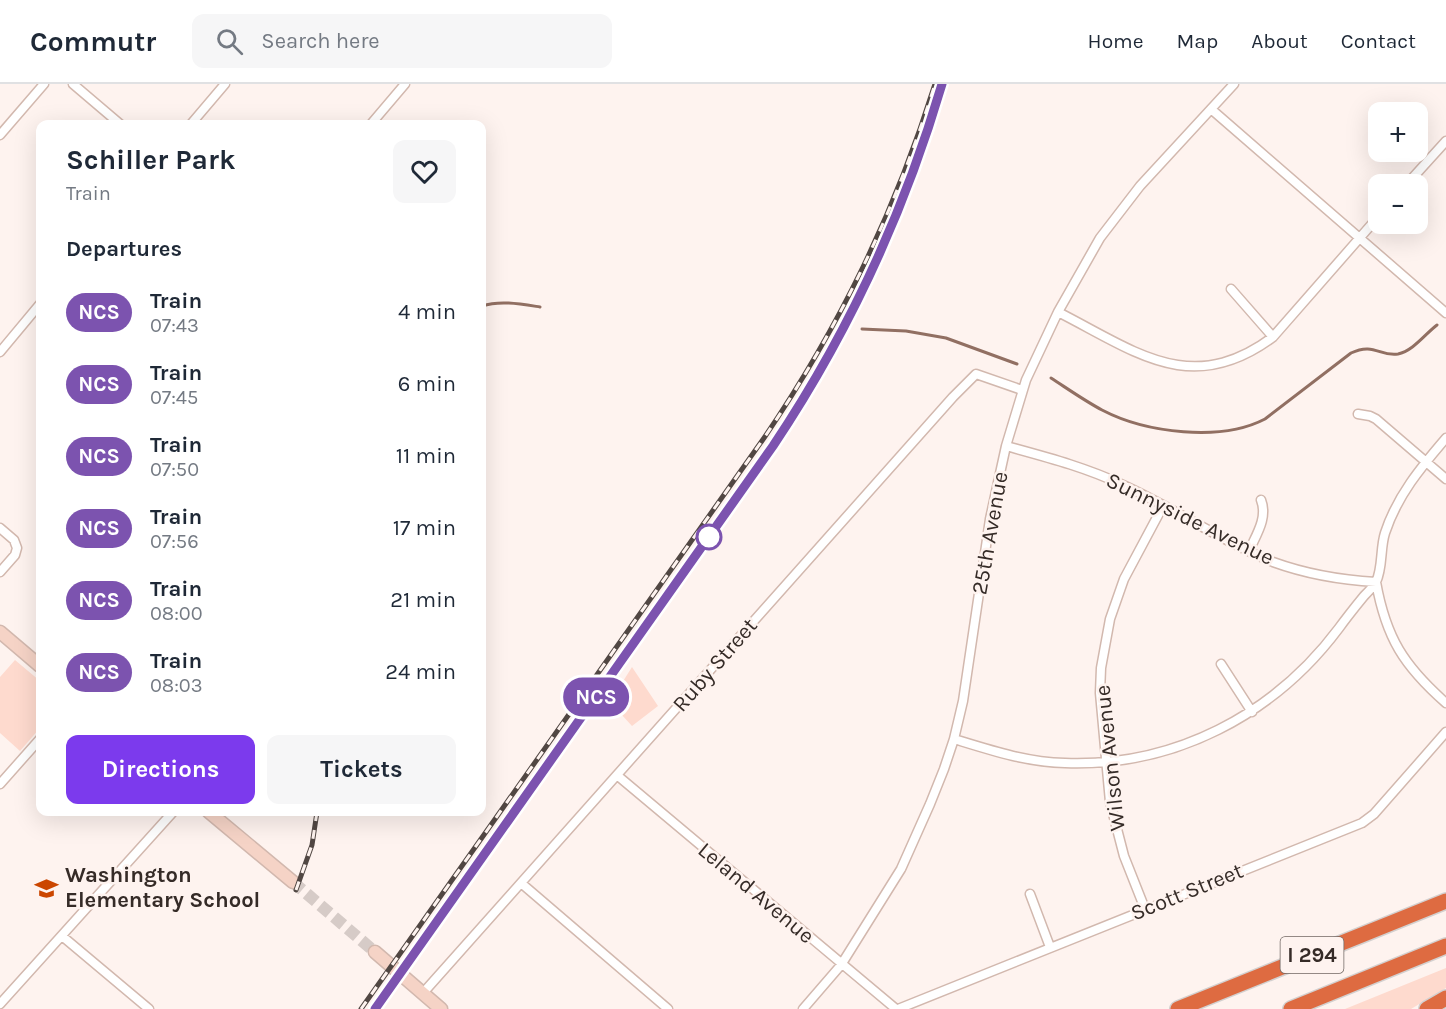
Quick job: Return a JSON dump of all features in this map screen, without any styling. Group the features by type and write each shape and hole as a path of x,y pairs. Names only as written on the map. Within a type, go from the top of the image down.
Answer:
{"highway":[{"name":"I 294","path":"1178,1009 1446,901"},
{"name":"I 294","path":"1291,1009 1446,946"},
{"path":"1427,1009 1446,998"}],"main road":[{"path":"0,632 36,663"},
{"path":"214,816 293,882"},
{"path":"375,952 441,1009"}],"street":[{"path":"0,135 44,84"},
{"path":"73,84 115,120"},
{"path":"194,120 225,84"},
{"path":"374,120 405,84"},
{"name":"25th Avenue","path":"803,1009 841,965 901,869 930,804 954,739 966,685 990,519 1006,446 1022,390 1058,312 1100,238 1140,186 1234,84"},
{"path":"1211,109 1446,313"},
{"path":"1416,174 1446,141"},
{"path":"1058,312 1151,359 1179,366 1206,367 1223,364 1257,348 1273,337 1368,228"},
{"path":"1231,289 1273,337"},
{"path":"0,352 36,309"},
{"name":"Ruby Street","path":"423,993 953,397 976,374 1022,390"},
{"path":"1358,414 1376,419 1446,479"},
{"path":"1446,438 1401,495 1384,534 1376,582 1382,612 1391,637 1401,655 1412,670 1446,704"},
{"name":"Sunnyside Avenue","path":"1006,446 1090,470 1275,562 1322,576 1376,582"},
{"path":"1249,551 1262,521 1264,507 1261,500"},
{"name":"Wilson Avenue","path":"1145,909 1124,856 1110,802 1100,693 1105,643 1124,579 1163,506"},
{"path":"0,528 14,540 17,548 15,555 0,572"},
{"path":"954,739 1015,757 1064,763 1129,760 1182,746 1230,724 1273,698 1308,667 1376,582"},
{"path":"1221,664 1252,712"},
{"name":"Scott Street","path":"897,1009 1362,823 1374,814 1446,732"},
{"path":"0,784 36,744"},
{"name":"Leland Avenue","path":"618,776 841,965 897,1009"},
{"path":"0,1004 170,816"},
{"path":"521,884 668,1009"},
{"path":"1030,894 1050,947"},
{"path":"62,936 149,1009"}],"shaded area":[{"path":"15,660 36,678 36,733 20,751 0,733 0,677"},
{"path":"632,667 658,706 632,726 610,702"},
{"path":"1446,968 1446,988 1411,1009 1345,1009"}],"waterway":[{"path":"486,305 503,303 540,307"},
{"path":"1051,378 1083,399 1120,418 1161,429 1183,432 1227,431 1265,419 1351,353 1371,349 1386,354 1398,354 1414,346 1437,325"},
{"path":"862,329 906,331 946,338 1017,364"}],"tunnel":[{"path":"293,882 375,952"}],"railway":[{"path":"361,1009 764,438 791,396 817,354 863,268 902,178 935,84"},
{"path":"375,1009 793,417 850,318 885,244"},
{"path":"296,890 312,845 316,816"}],"train":[{"name":"NCS","path":"375,1009 801,405 850,318 886,241 918,161 942,84"}],"place":[{"name":"Washington Elementary School","path":"47,888"}]}
